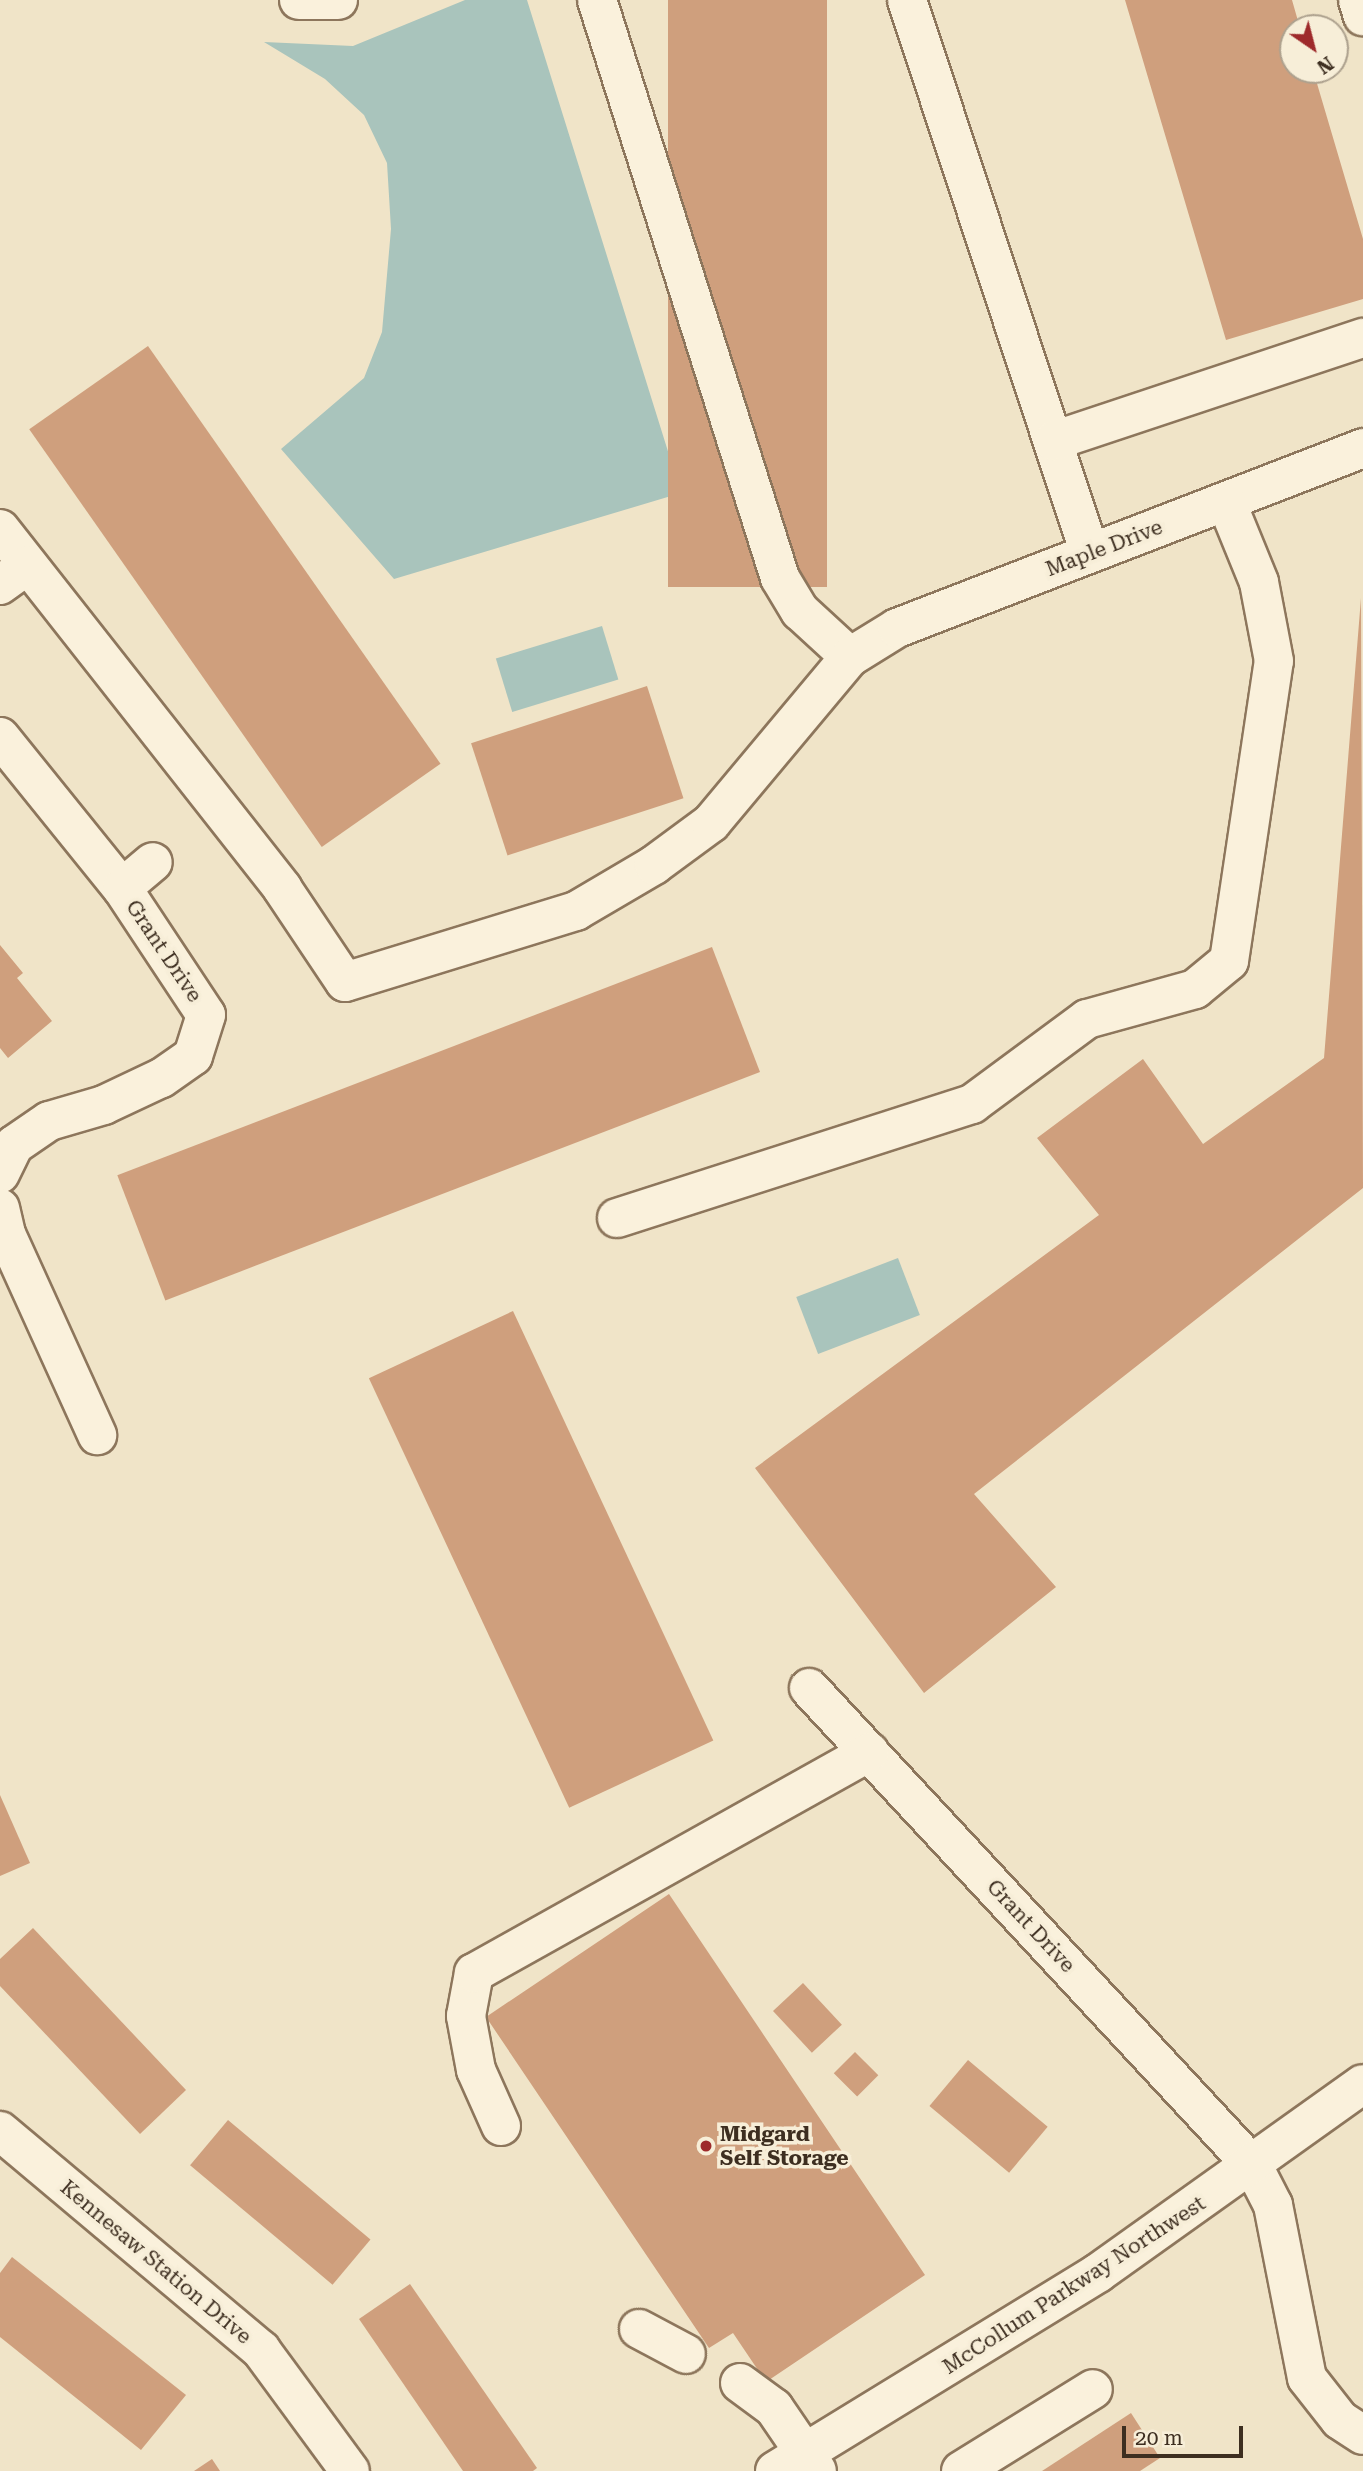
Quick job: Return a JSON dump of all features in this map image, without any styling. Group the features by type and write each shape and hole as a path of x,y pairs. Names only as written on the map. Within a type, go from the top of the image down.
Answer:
{"street":[{"path":"299,0 338,0"},
{"path":"597,0 780,578 800,611 850,657"},
{"path":"907,0 1090,554"},
{"path":"1358,0 1363,16"},
{"path":"1053,441 1363,338"},
{"name":"Maple Drive","path":"14,575 282,888 345,982 576,911 654,865 711,823 850,657 897,628 1363,448"},
{"path":"617,1218 972,1104 1087,1019 1195,989 1229,961 1274,661 1259,582 1226,501"},
{"path":"0,529 14,575"},
{"name":"Grant Drive","path":"0,737 122,888 206,1015 193,1056 162,1078 104,1105 49,1121 14,1145 0,1174"},
{"path":"122,888 153,862"},
{"path":"0,1208 6,1234 97,1435"},
{"name":"Grant Drive","path":"810,1688 1253,2166 1273,2205 1307,2378 1340,2420 1363,2435"},
{"path":"501,2126 476,2070 466,2016 474,1973 869,1752"},
{"name":"McCollum Parkway Northwest","path":"799,2465 1056,2300 1253,2166 1363,2084"},
{"name":"Kennesaw Station Drive","path":"0,2131 261,2350 350,2471"},
{"path":"639,2329 686,2354"},
{"path":"740,2383 774,2408 799,2465"},
{"path":"961,2471 1093,2389"}],"water":[{"path":"465,0 527,0 681,493 394,579 281,449 364,378 382,332 391,229 387,163 364,115 325,79 264,42 353,46"},
{"path":"602,626 618,680 512,712 496,658"},
{"path":"898,1258 920,1315 818,1354 796,1297"}],"building":[{"path":"668,0 827,0 827,587 668,587"},
{"path":"1125,0 1292,0 1296,14 1279,14 1279,84 1317,84 1363,239 1363,299 1226,340"},
{"path":"148,346 441,764 322,847 29,429"},
{"path":"1361,598 1363,1188 974,1494 1056,1587 924,1693 755,1468 1099,1215 1037,1138 1143,1059 1203,1144 1324,1058"},
{"path":"647,686 683,798 508,855 471,743"},
{"path":"0,945 23,973 17,978 52,1021 8,1058 0,1048"},
{"path":"712,947 760,1072 165,1300 117,1175"},
{"path":"513,1311 713,1741 569,1808 369,1378"},
{"path":"0,1795 30,1863 0,1876"},
{"name":"Midgard Self Storage","path":"669,1894 925,2275 766,2382 733,2333 709,2348 486,2017"},
{"path":"33,1928 186,2090 140,2134 0,1986 0,1959"},
{"path":"803,1983 842,2025 812,2053 773,2011"},
{"path":"855,2052 878,2075 857,2097 834,2073"},
{"path":"968,2060 1048,2127 1009,2173 929,2106"},
{"path":"228,2120 370,2240 333,2285 190,2165"},
{"path":"12,2257 186,2395 141,2450 0,2337 0,2273"},
{"path":"410,2284 537,2468 533,2471 463,2471 359,2319"},
{"path":"1131,2413 1160,2458 1140,2471 1042,2471"},
{"path":"212,2459 220,2471 194,2471"}],"place":[{"name":"Midgard Self Storage","path":"706,2146"}]}
